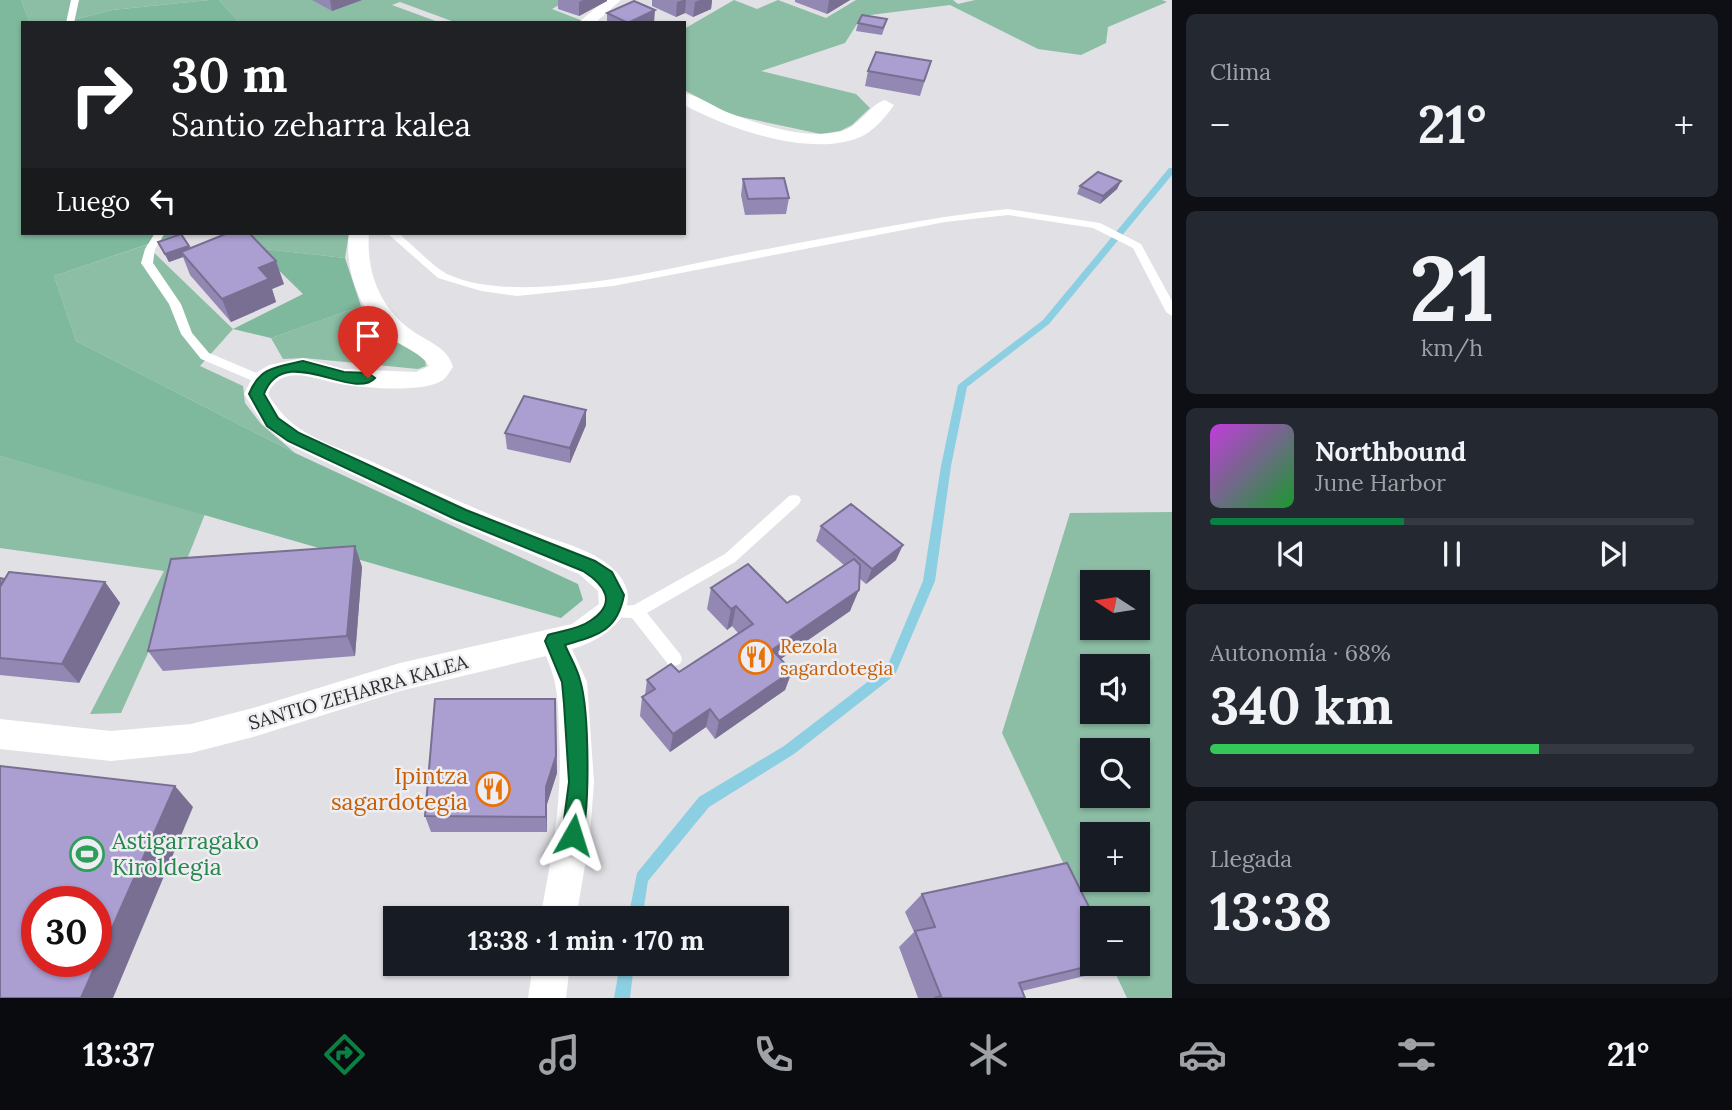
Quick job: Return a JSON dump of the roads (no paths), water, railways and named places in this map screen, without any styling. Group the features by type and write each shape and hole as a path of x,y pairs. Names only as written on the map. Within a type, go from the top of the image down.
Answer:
{"street":[{"path":"588,21 614,0"},
{"path":"686,99 725,119 814,138 852,134 875,119 884,105"},
{"path":"359,235 355,251 361,276 372,300 394,329 439,359 441,366 434,375 416,380 344,377 303,366 277,371 262,380 256,394 273,422 294,437 460,514 589,566 606,577 624,611"},
{"name":"SANTIO ZEHARRA KALEA","path":"0,734 74,744 129,746 199,737 264,720 431,668 554,641 595,628 624,611"},
{"path":"554,641 572,682 579,782 560,906"}],"lane":[{"path":"70,21 75,0"},
{"path":"394,235 442,276 481,287 517,292 613,282 945,219 1008,212 1096,225 1137,246 1172,312"},
{"path":"159,235 150,249 147,263 175,304 187,334 205,356 262,380"},
{"path":"674,659 624,611 730,558 794,500"}],"waterway":[{"path":"637,906 642,878 704,802 789,750 891,671 929,581 946,466 963,385 1046,322 1172,170"},
{"path":"622,998 625,976"}],"place":[{"name":"Rezola sagardotegia","path":"756,657"},
{"name":"Ipintza sagardotegia","path":"493,789"},
{"name":"Astigarragako Kiroldegia","path":"87,854"}]}
